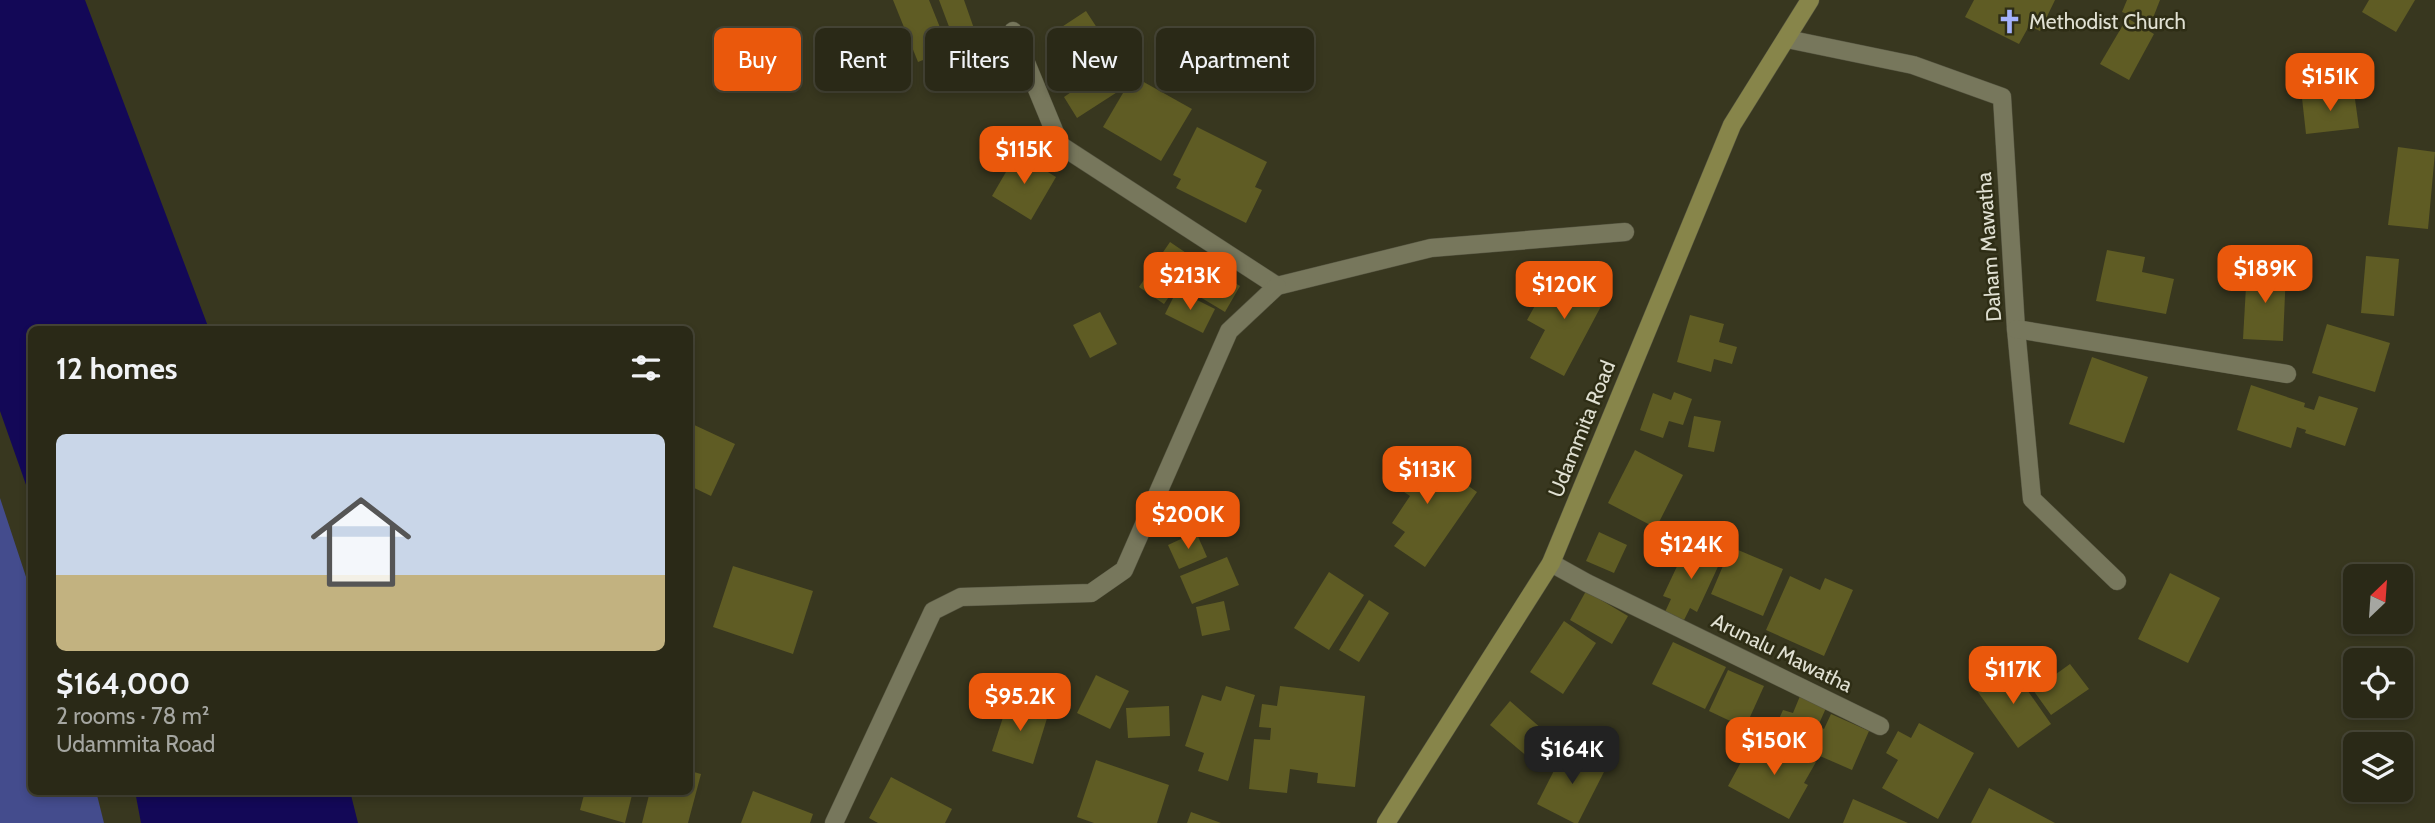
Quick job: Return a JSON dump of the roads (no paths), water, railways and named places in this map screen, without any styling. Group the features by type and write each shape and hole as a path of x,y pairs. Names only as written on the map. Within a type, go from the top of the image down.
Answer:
{"street":[{"name":"Udammita Road","path":"1386,823 1551,563 1732,125 1810,0"},
{"name":"Daham Mawatha","path":"1787,39 1913,65 2002,97 2016,329 2032,499 2117,581"},
{"path":"1033,80 1060,145 1277,286"},
{"path":"834,823 933,611 961,597 1091,593 1124,570 1229,331 1277,286 1431,248 1625,232"},
{"path":"2016,329 2287,374"},
{"name":"Arunalu Mawatha","path":"1551,563 1880,726"}],"place":[{"name":"Methodist Church","path":"2009,22"}]}
